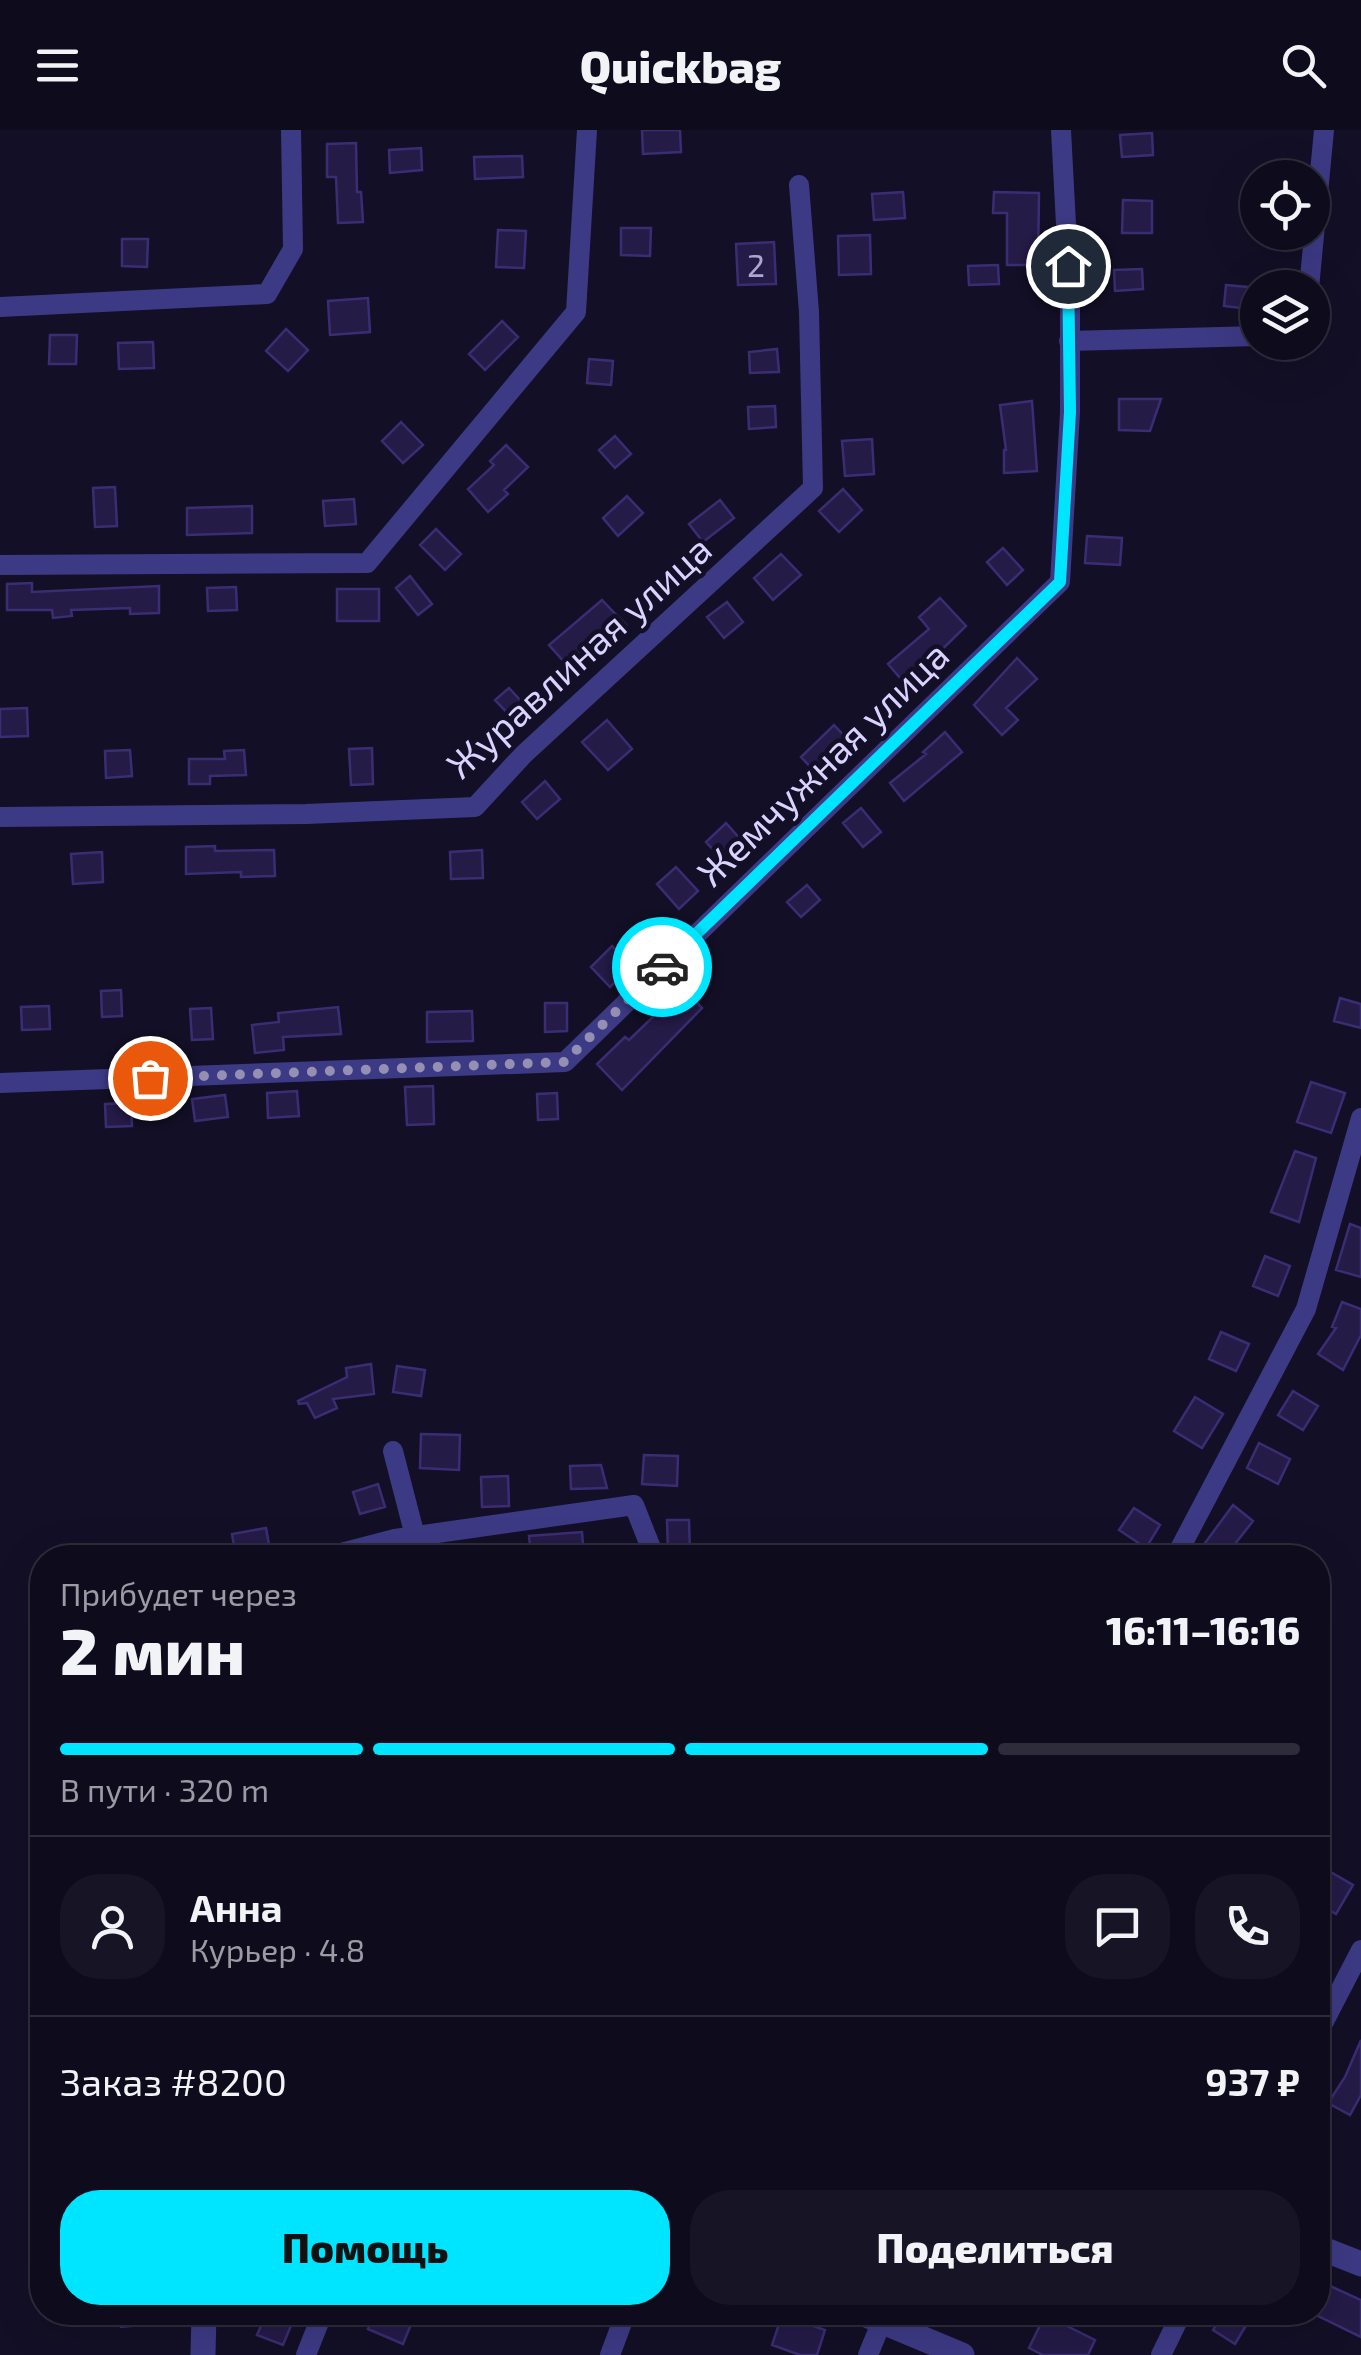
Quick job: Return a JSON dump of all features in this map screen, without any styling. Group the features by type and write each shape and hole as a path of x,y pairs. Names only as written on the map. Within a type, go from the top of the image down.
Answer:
{"street":[{"path":"0,307 267,294 293,249 290,130"},
{"path":"0,564 366,562 576,312 587,130"},
{"name":"Жемчужная улица","path":"0,1083 564,1062 1060,582 1070,412 1062,130"},
{"path":"1311,270 1324,130"},
{"name":"Журавлиная улица","path":"0,817 306,814 476,807 523,755 813,488 809,312 799,184"},
{"path":"1070,341 1240,336"},
{"path":"1181,1545 1306,1309 1361,1118"},
{"path":"393,1451 402,1544 634,1505 650,1545"},
{"path":"1330,2010 1361,1950"},
{"path":"1330,2252 1361,2264"},
{"path":"204,2325 204,2355"},
{"path":"306,2355 318,2325"},
{"path":"610,2355 621,2325"},
{"path":"868,2355 870,2325"},
{"path":"889,2325 962,2355"},
{"path":"1161,2355 1176,2325"}],"building":[{"path":"642,130 680,130 681,152 643,154"},
{"path":"1152,133 1153,155 1122,157 1120,135"},
{"path":"356,143 357,192 361,192 363,222 338,223 336,177 327,177 327,144"},
{"path":"421,148 422,170 390,173 389,150"},
{"path":"522,156 523,177 475,179 474,157"},
{"path":"903,192 905,218 874,220 872,194"},
{"path":"994,192 1039,193 1038,265 1007,265 1007,213 993,213"},
{"path":"1123,200 1152,201 1152,233 1122,233"},
{"path":"621,228 651,228 650,256 621,255"},
{"path":"498,230 526,231 524,268 496,267"},
{"path":"870,235 871,274 839,275 838,236"},
{"path":"122,239 148,239 147,267 122,266"},
{"path":"774,242 776,284 738,285 736,244"},
{"path":"998,265 999,284 969,285 968,266"},
{"path":"1142,269 1143,289 1115,291 1114,270"},
{"path":"1226,285 1240,286 1240,308 1224,306"},
{"path":"368,298 370,332 330,335 328,301"},
{"path":"502,321 518,337 485,370 469,354"},
{"path":"286,329 308,350 288,371 266,351"},
{"path":"50,335 77,335 76,364 49,364"},
{"path":"153,342 154,368 119,369 118,343"},
{"path":"777,349 779,372 750,373 749,352"},
{"path":"589,359 613,361 611,385 587,383"},
{"path":"1119,399 1161,399 1150,431 1119,430"},
{"path":"1032,401 1037,471 1004,473 1006,450 1000,405"},
{"path":"775,406 776,427 749,429 748,407"},
{"path":"401,422 423,445 403,463 382,441"},
{"path":"615,436 631,454 615,468 599,450"},
{"path":"872,439 874,474 845,476 842,441"},
{"path":"506,445 528,467 488,512 468,489 494,465 490,461"},
{"path":"115,487 117,526 95,527 93,488"},
{"path":"843,489 862,510 839,532 819,511"},
{"path":"627,496 643,513 618,536 603,518"},
{"path":"354,499 356,524 325,526 323,501"},
{"path":"720,500 734,518 703,542 689,524"},
{"path":"252,506 252,533 187,535 187,508"},
{"path":"436,529 461,554 445,570 420,545"},
{"path":"1087,536 1122,538 1120,565 1085,563"},
{"path":"1003,548 1023,570 1007,585 987,562"},
{"path":"781,554 801,575 773,600 754,578"},
{"path":"410,576 432,604 418,615 396,588"},
{"path":"32,583 32,592 159,586 159,613 130,614 130,608 71,610 72,616 53,618 52,610 7,610 7,584"},
{"path":"236,587 237,610 208,611 207,588"},
{"path":"337,589 379,589 379,621 337,621"},
{"path":"940,598 966,626 906,685 888,664 929,629 919,617"},
{"path":"602,600 626,625 605,645 597,637 566,664 549,645"},
{"path":"727,602 743,622 724,638 707,617"},
{"path":"1017,658 1037,679 1006,708 1018,720 1002,735 974,705"},
{"path":"509,688 531,712 518,724 495,700"},
{"path":"27,708 28,736 0,737 0,709"},
{"path":"607,720 632,749 608,770 582,742"},
{"path":"834,725 851,743 818,775 801,757"},
{"path":"945,732 962,752 904,801 890,783 926,754 923,752"},
{"path":"372,748 373,784 351,785 349,749"},
{"path":"130,750 132,776 106,778 105,751"},
{"path":"244,750 246,775 210,776 210,784 189,784 189,759 225,759 224,751"},
{"path":"545,781 560,799 537,819 522,802"},
{"path":"861,808 881,832 863,847 843,823"},
{"path":"726,823 750,850 730,868 706,842"},
{"path":"215,846 215,851 274,850 275,876 241,877 241,872 186,874 186,847"},
{"path":"482,850 483,878 451,879 450,852"},
{"path":"102,852 103,882 73,884 71,854"},
{"path":"676,867 698,891 679,909 657,884"},
{"path":"807,885 820,900 801,917 787,902"},
{"path":"612,946 632,966 610,987 591,967"},
{"path":"683,988 702,1008 622,1090 597,1064 625,1037 629,1040"},
{"path":"121,990 122,1016 102,1017 101,991"},
{"path":"1340,998 1361,1004 1361,1028 1334,1021"},
{"path":"545,1003 567,1003 567,1031 545,1032"},
{"path":"49,1006 50,1029 22,1030 21,1007"},
{"path":"338,1007 341,1034 283,1037 284,1050 255,1053 252,1025 279,1022 278,1013"},
{"path":"211,1008 213,1039 192,1040 190,1009"},
{"path":"472,1011 473,1041 427,1042 427,1012"},
{"path":"1311,1082 1345,1093 1331,1133 1297,1122"},
{"path":"433,1086 434,1124 407,1125 405,1087"},
{"path":"297,1091 299,1116 268,1118 267,1093"},
{"path":"557,1093 558,1119 538,1120 537,1094"},
{"path":"225,1095 228,1117 195,1121 192,1099"},
{"path":"131,1103 132,1126 106,1127 105,1104"},
{"path":"1295,1151 1316,1158 1299,1222 1271,1212"},
{"path":"1350,1224 1361,1228 1361,1277 1336,1270"},
{"path":"1265,1256 1290,1266 1278,1296 1253,1286"},
{"path":"1342,1302 1361,1309 1361,1335 1343,1370 1318,1354 1336,1328 1332,1327"},
{"path":"1221,1332 1249,1344 1236,1371 1209,1359"},
{"path":"371,1364 374,1394 333,1399 337,1408 315,1418 307,1403 299,1404 298,1401 347,1377 346,1368"},
{"path":"397,1366 425,1370 421,1396 393,1392"},
{"path":"1293,1391 1318,1406 1303,1430 1278,1415"},
{"path":"1195,1397 1223,1414 1202,1448 1174,1431"},
{"path":"421,1434 460,1435 459,1470 420,1468"},
{"path":"1259,1443 1290,1459 1278,1484 1247,1468"},
{"path":"644,1455 678,1456 677,1486 642,1484"},
{"path":"601,1465 607,1488 571,1489 570,1466"},
{"path":"508,1476 509,1506 482,1507 481,1477"},
{"path":"378,1484 385,1507 360,1514 353,1492"},
{"path":"1233,1505 1253,1521 1234,1545 1204,1545"},
{"path":"1134,1508 1160,1525 1148,1545 1119,1530"},
{"path":"667,1520 689,1520 690,1545 668,1545"},
{"path":"266,1528 269,1545 234,1545 232,1534"},
{"path":"582,1532 583,1545 530,1545 529,1536"},
{"path":"1330,1872 1353,1885 1336,1914 1330,1910"},
{"path":"1361,2040 1361,2095 1350,2115 1330,2104"},
{"path":"1330,2286 1361,2300 1361,2337 1330,2322"},
{"path":"261,2325 291,2325 283,2345 257,2335"},
{"path":"370,2325 411,2325 403,2344 368,2329"},
{"path":"779,2325 811,2325 825,2330 817,2355 800,2355 772,2345"},
{"path":"1040,2325 1065,2325 1095,2340 1088,2355 1043,2355 1029,2348"},
{"path":"1216,2325 1246,2325 1235,2344 1213,2330"}],"way so far":[{"path":"150,1078 564,1062 662,967"}],"route":[{"path":"662,967 1060,582 1070,412 1068,266"}]}
